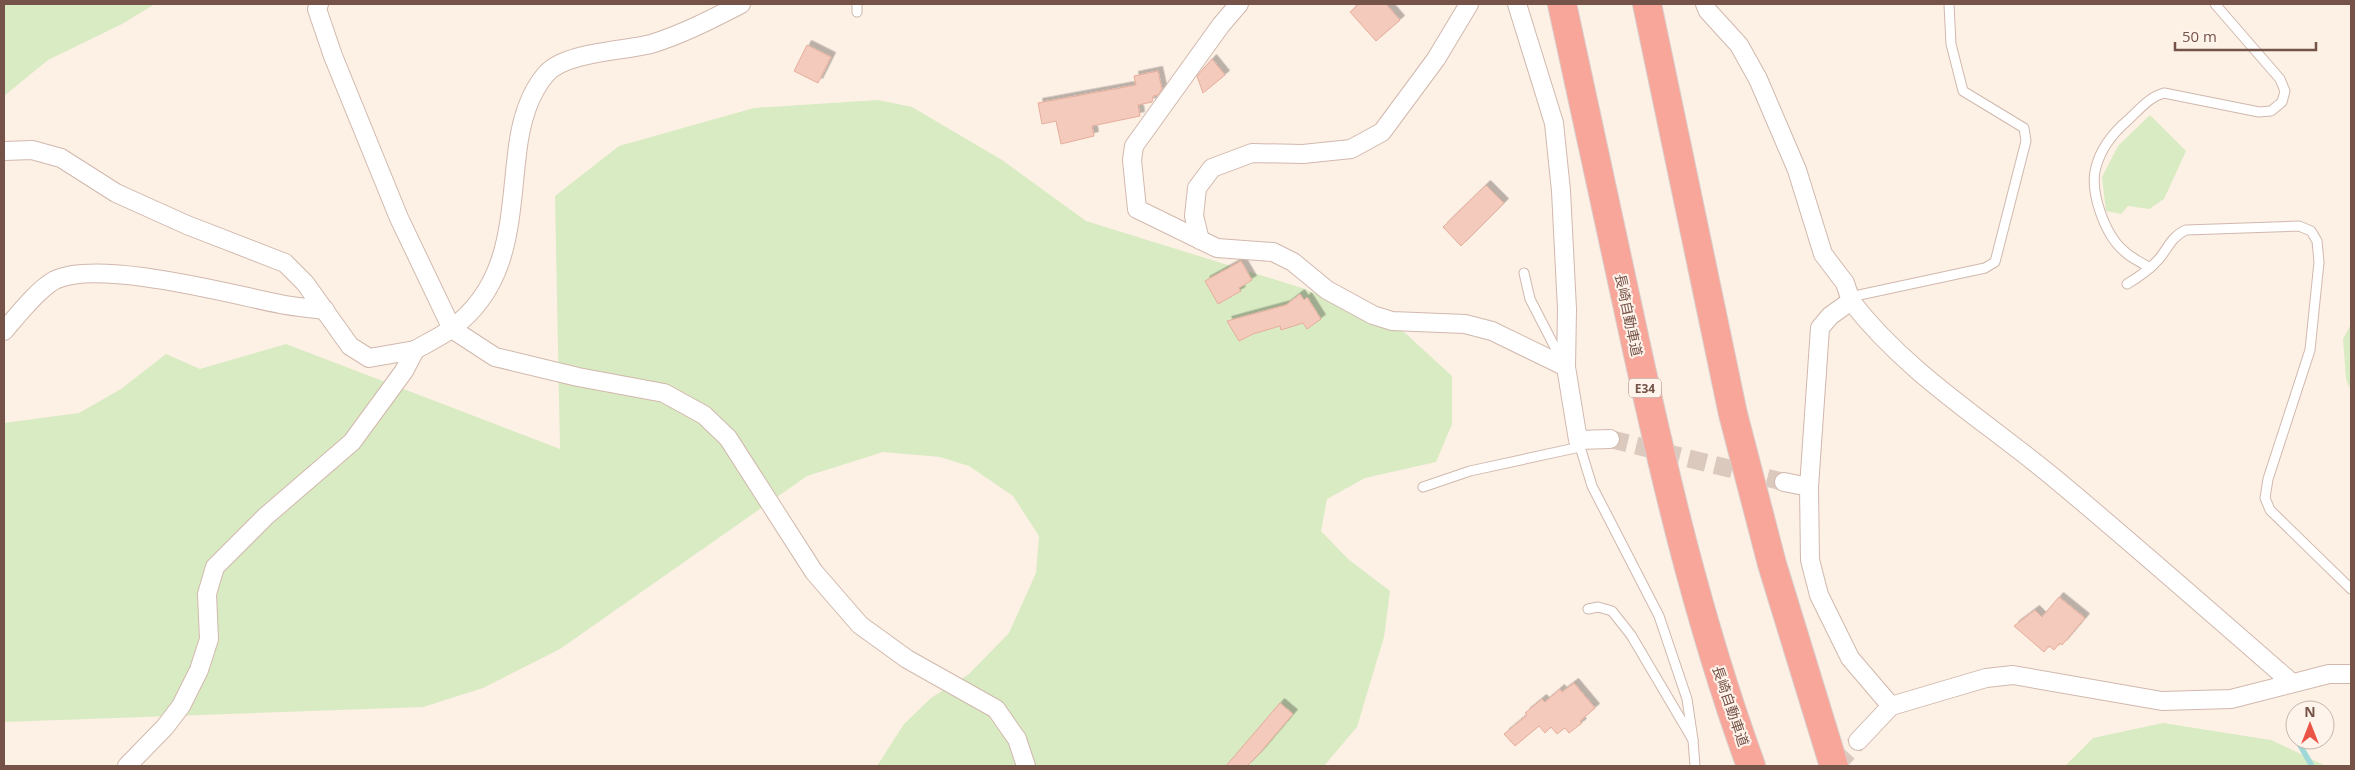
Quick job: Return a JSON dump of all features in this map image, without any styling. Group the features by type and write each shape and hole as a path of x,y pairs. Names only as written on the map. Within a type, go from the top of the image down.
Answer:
{"highway":[{"name":"長崎自動車道","path":"1562,4 1673,511 1699,608 1732,712 1752,766"},
{"path":"1647,4 1733,414 1772,564 1834,766"}],"street":[{"path":"4,151 32,150 61,158 116,193 187,225 285,263 304,283 350,346 369,358 415,350 452,329 487,293 506,248 520,129 527,105 547,72 570,59 650,44 691,30 741,4"},
{"path":"1239,4 1221,25 1134,146 1132,160 1137,209 1217,248 1273,252 1293,262 1327,290 1373,315 1392,321 1465,324 1492,330 1566,368"},
{"path":"1200,240 1194,216 1197,188 1212,168 1252,153 1303,154 1351,149 1382,132 1436,59 1469,4"},
{"path":"1516,4 1554,122 1561,191 1567,309 1566,368 1579,443 1610,439"},
{"path":"1705,4 1708,11 1739,46 1758,79 1797,170 1823,254 1845,283 1850,299 1871,327 1951,399 2058,481 2292,683"},
{"path":"314,6 399,218 452,329 495,356 578,377 664,394 704,415 728,438 814,572 860,625 906,659 996,709 1017,739 1026,766"},
{"path":"4,331 37,295 55,280 98,273 200,286 282,304 325,310"},
{"path":"1850,299 1830,316 1820,328 1809,487 1810,560 1819,595 1850,658 1891,706"},
{"path":"127,766 165,727 181,706 199,670 209,639 207,594 215,567 266,516 352,442 404,371 415,350"},
{"path":"1784,482 1809,487"},
{"path":"1858,741 1891,706 1986,678 2013,675 2162,701 2231,699 2329,674 2351,674"}],"lane":[{"path":"1850,299 1985,268 1995,262 2026,141 2024,128 1963,91 1950,44 1949,4"},
{"path":"2150,268 2123,251 2101,217 2096,194 2095,168 2103,150 2117,130 2154,96 2164,93 2259,112 2271,111 2282,102 2285,92 2280,79 2215,4"},
{"path":"2127,284 2150,268 2159,259 2172,240 2186,230 2299,226 2311,231 2317,241 2319,262 2310,350 2268,479 2265,498 2270,510 2351,589"},
{"path":"1524,273 1530,299 1566,368"},
{"path":"1423,486 1470,471 1579,443 1592,486 1660,616 1687,699 1695,766"},
{"path":"1588,609 1598,607 1612,611 1632,635 1693,740"}],"green space":[{"path":"4,4 155,4 122,24 48,60 4,96"},
{"path":"878,100 912,107 1002,160 1086,221 1302,288 1404,332 1452,376 1452,424 1436,462 1365,478 1327,499 1321,531 1348,559 1390,591 1384,637 1357,727 1324,766 877,766 904,724 931,698 969,674 1009,633 1036,573 1039,536 1013,496 969,466 940,457 883,452 807,476 560,649 483,688 423,707 4,722 4,423 79,413 121,389 166,354 200,369 286,344 560,449 555,196 619,146 754,108"},
{"path":"2150,115 2186,151 2164,199 2149,209 2128,206 2121,214 2106,211 2102,177 2118,146"},
{"path":"2351,324 2351,391 2346,379 2343,339"},
{"path":"2163,723 2271,740 2285,747 2285,750 2292,750 2326,766 2065,766 2093,738"}],"building":[{"path":"1359,4 1386,4 1400,20 1376,41 1350,12"},
{"path":"807,45 831,57 818,83 794,71"},
{"path":"1212,59 1225,75 1203,93 1197,76"},
{"path":"1158,71 1162,89 1158,95 1153,96 1152,102 1138,105 1140,116 1092,126 1094,136 1061,144 1056,121 1042,124 1038,103 1136,85 1134,76"},
{"path":"1486,185 1504,203 1461,246 1443,227"},
{"path":"1241,261 1252,280 1239,288 1241,291 1218,304 1205,281"},
{"path":"1300,294 1304,300 1307,297 1321,319 1307,329 1303,323 1281,330 1280,326 1253,334 1239,341 1227,321 1286,305"},
{"path":"2059,597 2085,618 2062,645 2060,643 2054,650 2049,646 2044,652 2014,626 2035,610 2042,617"},
{"path":"1574,683 1595,708 1580,721 1582,723 1569,733 1565,728 1557,734 1551,727 1545,733 1539,726 1515,746 1504,734 1527,715 1525,713 1542,699 1545,702 1560,689 1562,692"},
{"path":"1280,703 1293,714 1259,754 1247,766 1226,766"}],"waterway":[{"path":"2303,750 2312,766"}],"tunnel":[{"path":"1610,439 1784,482"},
{"path":"1836,766 1858,741"}]}
